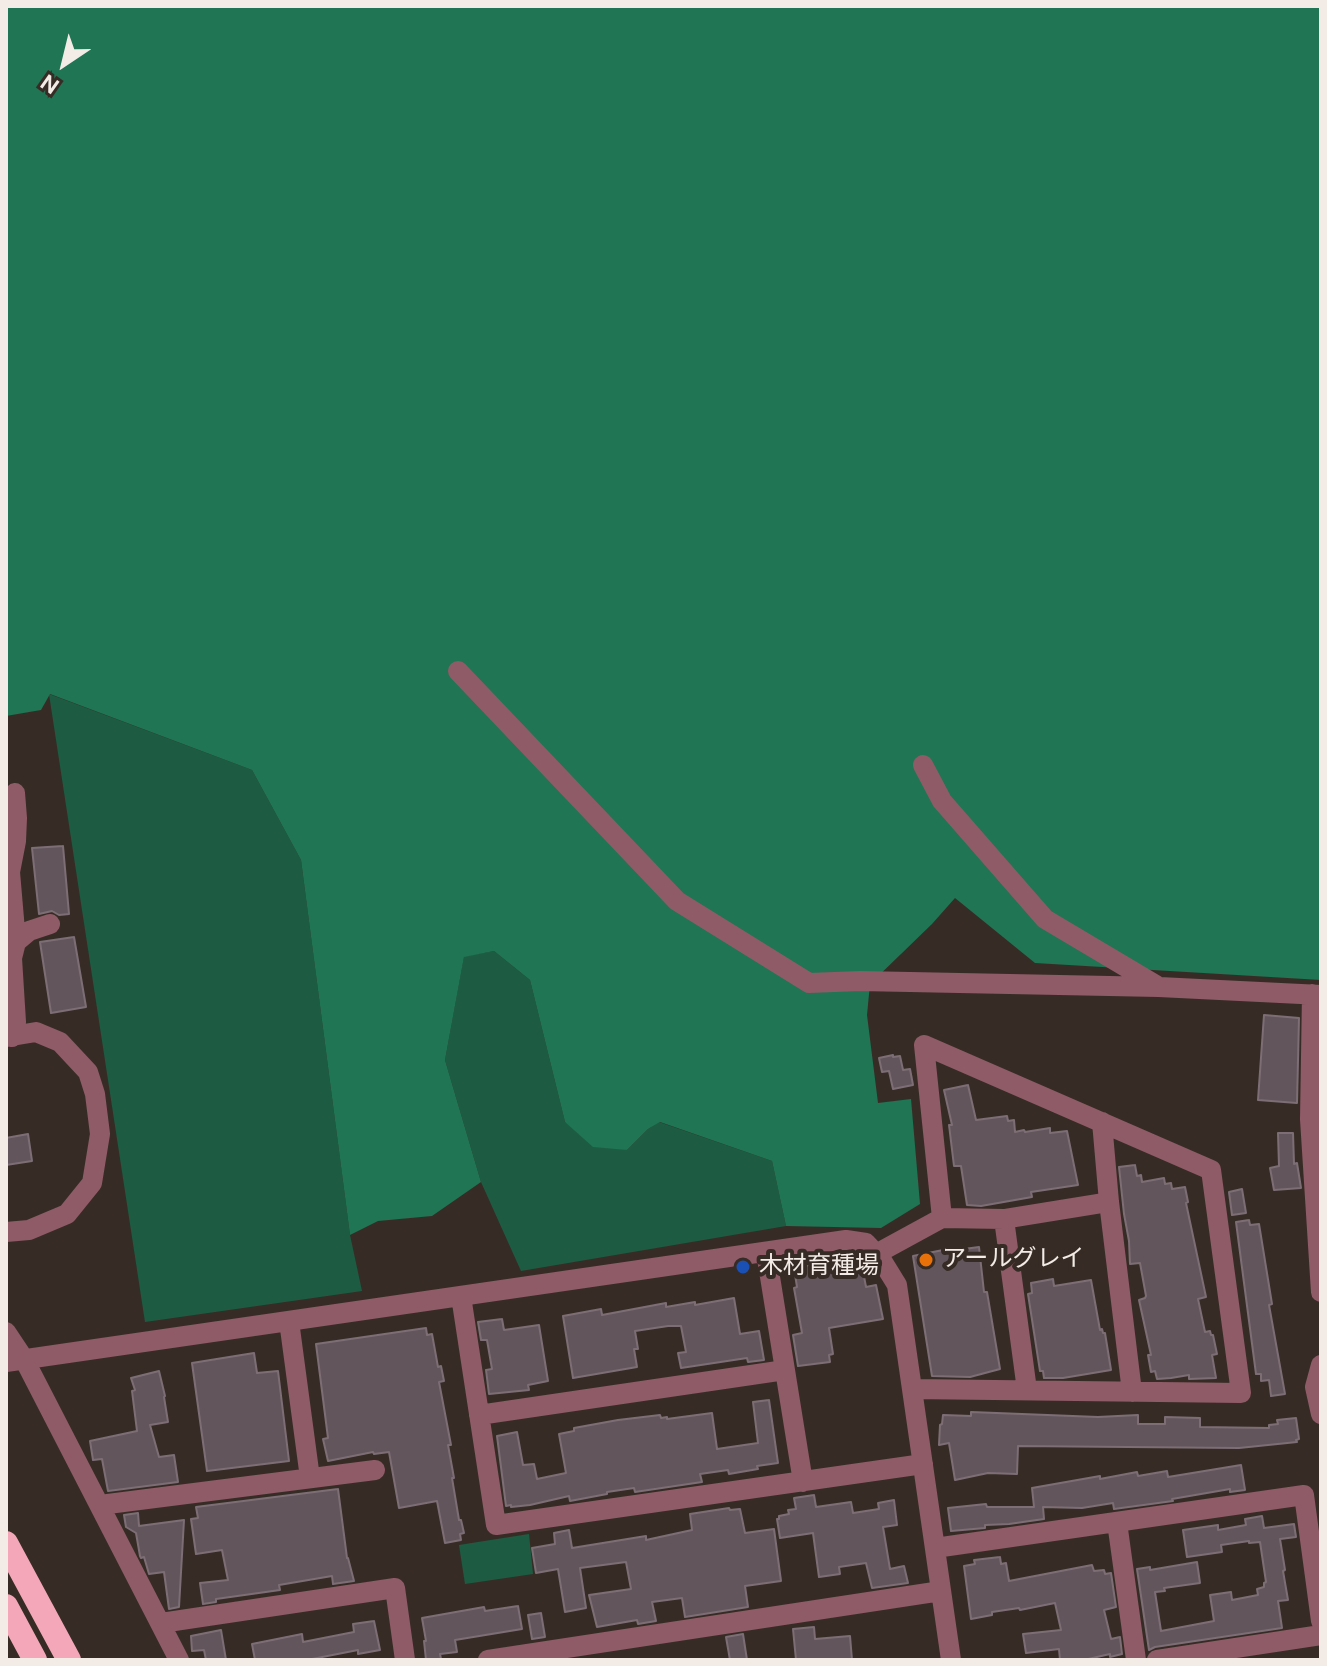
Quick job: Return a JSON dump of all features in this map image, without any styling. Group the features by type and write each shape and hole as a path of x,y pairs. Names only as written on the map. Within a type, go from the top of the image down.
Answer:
{"highway":[{"path":"6,1543 69,1660"},
{"path":"6,1606 35,1660"}],"street":[{"path":"458,671 677,901 809,983 860,981 1159,987 1316,995 1315,1120 1321,1292"},
{"path":"923,765 942,801 1045,919 1159,987"},
{"path":"9,1037 16,1022 12,958 16,942 10,872 16,841 15,793"},
{"path":"16,942 29,931 50,924"},
{"path":"6,1232 29,1230 67,1214 92,1183 100,1134 95,1094 88,1072 79,1062 60,1042 36,1032 9,1037"},
{"path":"912,1389 1241,1393 1211,1170 924,1045 942,1218"},
{"path":"1102,1122 1132,1392"},
{"path":"876,1254 942,1218 1004,1219 1109,1202"},
{"path":"1004,1219 1027,1390"},
{"path":"15,1360 846,1240 866,1243 897,1285 951,1660"},
{"path":"766,1252 803,1482"},
{"path":"461,1296 496,1525 923,1464"},
{"path":"289,1321 310,1478"},
{"path":"6,1332 15,1360 100,1505 179,1660"},
{"path":"1321,1365 1315,1387 1321,1414"},
{"path":"479,1415 785,1370"},
{"path":"100,1505 375,1470"},
{"path":"935,1548 1304,1495 1313,1505 1321,1621"},
{"path":"1117,1522 1136,1660"},
{"path":"161,1623 395,1588 405,1660"},
{"path":"488,1660 941,1591"},
{"path":"1157,1660 1321,1635"}],"green space":[{"path":"6,6 1321,6 1321,980 1035,963 955,898 870,984 867,1015 878,1103 911,1099 920,1204 881,1228 786,1226 772,1161 660,1122 648,1129 627,1150 593,1147 565,1122 530,980 494,951 464,957 445,1060 481,1182 432,1216 378,1221 350,1235 301,860 252,770 50,694 41,710 6,716"},
{"path":"49,694 252,770 301,860 350,1235 362,1291 145,1322"},
{"path":"494,951 530,980 565,1122 627,1150 659,1122 772,1161 786,1226 521,1271 481,1182 445,1060 464,956"},
{"path":"529,1534 533,1574 465,1584 459,1545"}],"building":[{"path":"63,846 69,914 59,915 52,911 39,914 32,848"},
{"path":"74,937 86,1007 51,1013 40,942"},
{"path":"1264,1015 1299,1018 1297,1103 1258,1100"},
{"path":"900,1056 903,1070 910,1069 913,1085 893,1089 889,1071 882,1072 879,1058"},
{"path":"968,1085 976,1120 1007,1116 1008,1121 1014,1120 1015,1132 1050,1128 1050,1133 1067,1131 1078,1185 1031,1192 1032,1197 981,1206 967,1205 961,1166 954,1166 949,1125 952,1125 944,1090"},
{"path":"1278,1133 1293,1133 1294,1164 1297,1163 1301,1188 1274,1190 1270,1168 1279,1166"},
{"path":"28,1134 32,1161 6,1165 6,1138"},
{"path":"1135,1165 1142,1182 1164,1178 1165,1184 1171,1183 1172,1189 1185,1187 1206,1297 1198,1299 1205,1332 1210,1331 1213,1335 1217,1354 1212,1355 1216,1378 1189,1379 1189,1375 1157,1379 1155,1371 1151,1372 1148,1355 1151,1355 1139,1300 1146,1296 1140,1263 1130,1264 1119,1167"},
{"path":"1242,1189 1246,1213 1232,1215 1229,1192"},
{"path":"1249,1220 1250,1225 1259,1224 1285,1394 1271,1396 1269,1380 1261,1381 1261,1374 1256,1374 1236,1222"},
{"path":"963,1246 964,1249 979,1247 984,1292 987,1292 1000,1369 970,1377 932,1376 913,1256"},
{"path":"824,1263 825,1267 843,1264 844,1269 862,1266 866,1287 876,1285 883,1319 829,1328 833,1354 829,1355 830,1362 798,1366 793,1335 802,1333 794,1288 797,1287 794,1268"},
{"path":"1053,1279 1054,1286 1091,1280 1111,1370 1044,1378 1043,1371 1040,1371 1028,1294 1032,1293 1031,1283"},
{"path":"734,1298 740,1334 759,1331 764,1360 748,1362 747,1358 681,1368 678,1353 686,1352 681,1326 668,1326 635,1331 637,1367 573,1378 563,1316 601,1309 602,1315 666,1303 666,1307 695,1302 695,1305"},
{"path":"502,1319 504,1330 539,1325 548,1381 528,1385 529,1390 489,1394 486,1370 492,1369 487,1340 481,1340 478,1322"},
{"path":"426,1328 427,1335 432,1334 444,1381 439,1382 451,1445 448,1445 452,1478 464,1533 460,1534 461,1540 445,1543 437,1501 399,1508 389,1452 328,1461 323,1439 328,1438 316,1344"},
{"path":"254,1353 257,1373 278,1371 289,1461 207,1471 192,1363"},
{"path":"159,1371 168,1422 150,1425 159,1457 174,1455 178,1482 108,1491 102,1459 93,1460 90,1441 137,1431 132,1391 135,1390 131,1378"},
{"path":"769,1400 778,1463 729,1474 728,1470 700,1474 702,1482 635,1492 634,1488 570,1501 569,1496 530,1505 506,1506 497,1436 517,1432 523,1465 534,1464 537,1479 566,1473 559,1434 618,1420 660,1415 667,1419 712,1413 717,1449 758,1443 753,1402"},
{"path":"971,1412 1098,1417 1138,1415 1138,1424 1165,1424 1165,1417 1200,1418 1200,1427 1269,1428 1269,1425 1278,1424 1277,1420 1296,1418 1299,1439 1297,1442 1239,1448 1018,1446 1017,1474 988,1473 955,1480 949,1443 939,1445 940,1425 943,1415 971,1416"},
{"path":"1241,1465 1245,1490 1230,1492 1230,1489 1114,1509 1113,1503 1082,1508 1043,1507 1044,1519 951,1531 948,1508 986,1504 987,1507 1034,1507 1032,1488 1100,1476 1100,1479 1137,1472 1138,1476 1167,1471 1168,1477"},
{"path":"338,1489 347,1558 354,1581 333,1584 332,1576 279,1585 280,1590 216,1599 216,1602 203,1604 200,1583 228,1580 222,1550 196,1554 191,1519 198,1518 196,1507"},
{"path":"814,1495 816,1507 851,1502 853,1513 879,1509 878,1503 894,1500 897,1525 883,1527 890,1569 904,1566 908,1583 872,1588 866,1563 839,1567 840,1574 819,1577 813,1533 780,1538 777,1519 789,1514 788,1510 796,1509 794,1498"},
{"path":"740,1509 745,1533 774,1529 781,1581 745,1586 748,1607 685,1617 682,1598 652,1602 656,1621 638,1624 637,1620 597,1627 589,1595 631,1589 626,1562 580,1568 586,1608 565,1612 558,1569 536,1573 532,1548 555,1544 554,1533 569,1530 572,1548 646,1536 646,1540 692,1530 690,1514"},
{"path":"138,1513 139,1526 184,1520 179,1607 169,1609 164,1572 149,1574 144,1557 140,1556 136,1533 126,1527 124,1515"},
{"path":"1262,1516 1264,1528 1294,1524 1296,1537 1280,1539 1288,1600 1278,1601 1282,1628 1149,1650 1137,1569 1150,1567 1150,1570 1197,1562 1200,1583 1155,1592 1161,1631 1214,1621 1210,1595 1231,1592 1232,1600 1258,1595 1257,1589 1264,1587 1266,1582 1260,1542 1221,1545 1222,1552 1187,1557 1183,1530 1218,1525 1218,1530 1246,1525 1245,1519"},
{"path":"1000,1557 1001,1564 1006,1563 1009,1581 1092,1565 1094,1571 1111,1573 1116,1607 1104,1610 1111,1639 1120,1637 1122,1654 1060,1660 1059,1649 1026,1653 1023,1634 1061,1630 1055,1603 992,1612 992,1615 971,1619 964,1566 975,1564 974,1560"},
{"path":"518,1606 522,1629 455,1640 457,1652 440,1654 441,1659 426,1660 422,1618 484,1607 485,1611"},
{"path":"541,1613 545,1637 532,1639 528,1615"},
{"path":"374,1621 380,1650 358,1654 358,1650 307,1660 255,1660 252,1644 302,1634 303,1642 354,1632 353,1624"},
{"path":"814,1627 815,1639 850,1636 852,1660 796,1660 793,1629"},
{"path":"221,1630 226,1660 206,1660 204,1650 192,1651 191,1636"},
{"path":"743,1634 747,1660 730,1660 726,1637"}],"place":[{"name":"アールグレイ","path":"926,1260"},
{"name":"木材育種場","path":"743,1267"}]}
